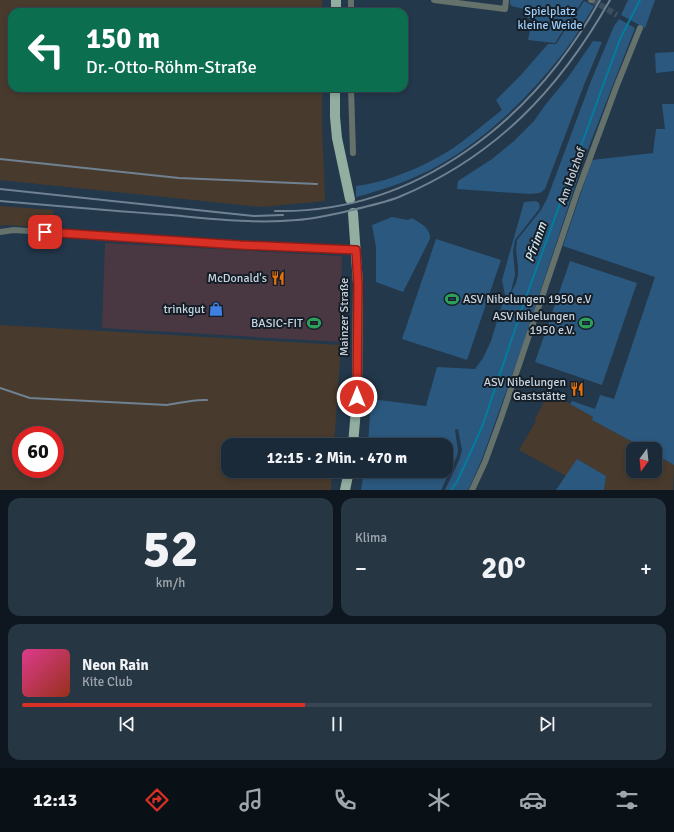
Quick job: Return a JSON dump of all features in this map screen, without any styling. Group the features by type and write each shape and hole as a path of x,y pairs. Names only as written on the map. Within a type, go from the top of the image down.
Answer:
{"main road":[{"path":"335,92 337,138 350,199"},
{"name":"Mainzer Straße","path":"353,213 358,284 357,397 353,438"},
{"path":"345,490 348,478"}],"street":[{"path":"434,0 459,2 504,9 506,0"},
{"name":"Am Holzhof","path":"472,490 493,440 561,244 577,193 640,28"},
{"path":"352,92 353,153"},
{"path":"0,232 14,230 240,245 356,250"}],"shaded area":[{"path":"0,0 322,0 322,8 8,8 8,92 322,92 325,201 262,207 0,180"},
{"path":"0,206 54,210 51,228 7,225 0,226"},
{"path":"105,243 341,256 340,342 102,328"},
{"path":"0,325 341,345 334,438 221,438 221,478 332,478 331,490 0,490"},
{"path":"549,392 593,417 592,420 633,442 626,442 626,478 662,478 662,458 674,465 673,490 604,490 606,476 577,459 566,476 519,450 536,421 535,419"}],"green space":[{"name":"Spielplatz kleine Weide","path":"510,0 583,0 555,43 528,40 532,21 527,16 528,10 512,6 510,4"},
{"path":"628,0 655,0 645,28 621,15"},
{"path":"584,1 594,6 568,47 523,99 492,128 459,153 441,164 400,183 356,197 356,186 370,184 400,175 430,162 457,146 502,110 496,100 520,76 548,44 556,44"},
{"path":"619,19 635,28 583,162 521,350 482,459 468,490 445,490 451,478 453,478 453,473 462,450 458,429 455,430 458,451 453,464 453,438 368,438 371,399 426,406 437,367 475,369 483,358 491,341 505,295 502,280 524,202 536,201 539,203 540,208 515,240 513,251 515,275 510,295 518,275 516,250 517,240 541,210 547,199 591,81 614,26"},
{"path":"593,41 602,42 584,85 545,189 540,193 530,194 457,189 458,181 492,159 514,141 534,121 569,76"},
{"path":"674,52 674,71 656,73 655,53"},
{"path":"662,104 674,104 674,465 662,458 662,442 633,442 592,420 593,417 570,404 572,401 595,409 600,395 614,399 655,277 563,246 592,160 653,153 656,129 665,129"},
{"path":"392,217 408,220 412,218 424,226 430,235 430,239 403,292 376,282 376,247 372,225"},
{"name":"ASV Nibelungen 1950 e.V","path":"436,239 501,260 467,360 402,339"},
{"name":"ASV Nibelungen 1950 e.V.","path":"570,261 637,283 602,385 535,362"},
{"path":"577,459 606,476 604,490 556,490"},
{"path":"363,478 447,478 441,490 361,490"}],"waterway":[{"name":"Pfrimm","path":"451,490 457,482 482,427 525,300 620,39 640,0"}],"tunnel":[{"path":"592,0 617,15"}],"railway":[{"path":"275,211 327,208 376,196 423,177 466,151 506,120 541,84 573,43 600,0"},
{"path":"0,201 218,219 281,221 316,218 393,199 434,181 495,141 546,91 569,63 590,33 610,0"},
{"path":"0,159 179,178 317,184"},
{"path":"0,189 254,216 283,215"},
{"path":"0,388 30,398 167,405 207,400"}],"place":[{"name":"McDonald's","path":"278,278"},
{"name":"ASV Nibelungen 1950 e.V","path":"452,299"},
{"name":"trinkgut","path":"216,309"},
{"name":"BASIC-FIT","path":"314,323"},
{"name":"ASV Nibelungen 1950 e.V.","path":"586,323"},
{"name":"ASV Nibelungen Gaststätte","path":"577,389"}],"route":[{"path":"45,232 240,245 356,250 358,284 357,397"}]}
